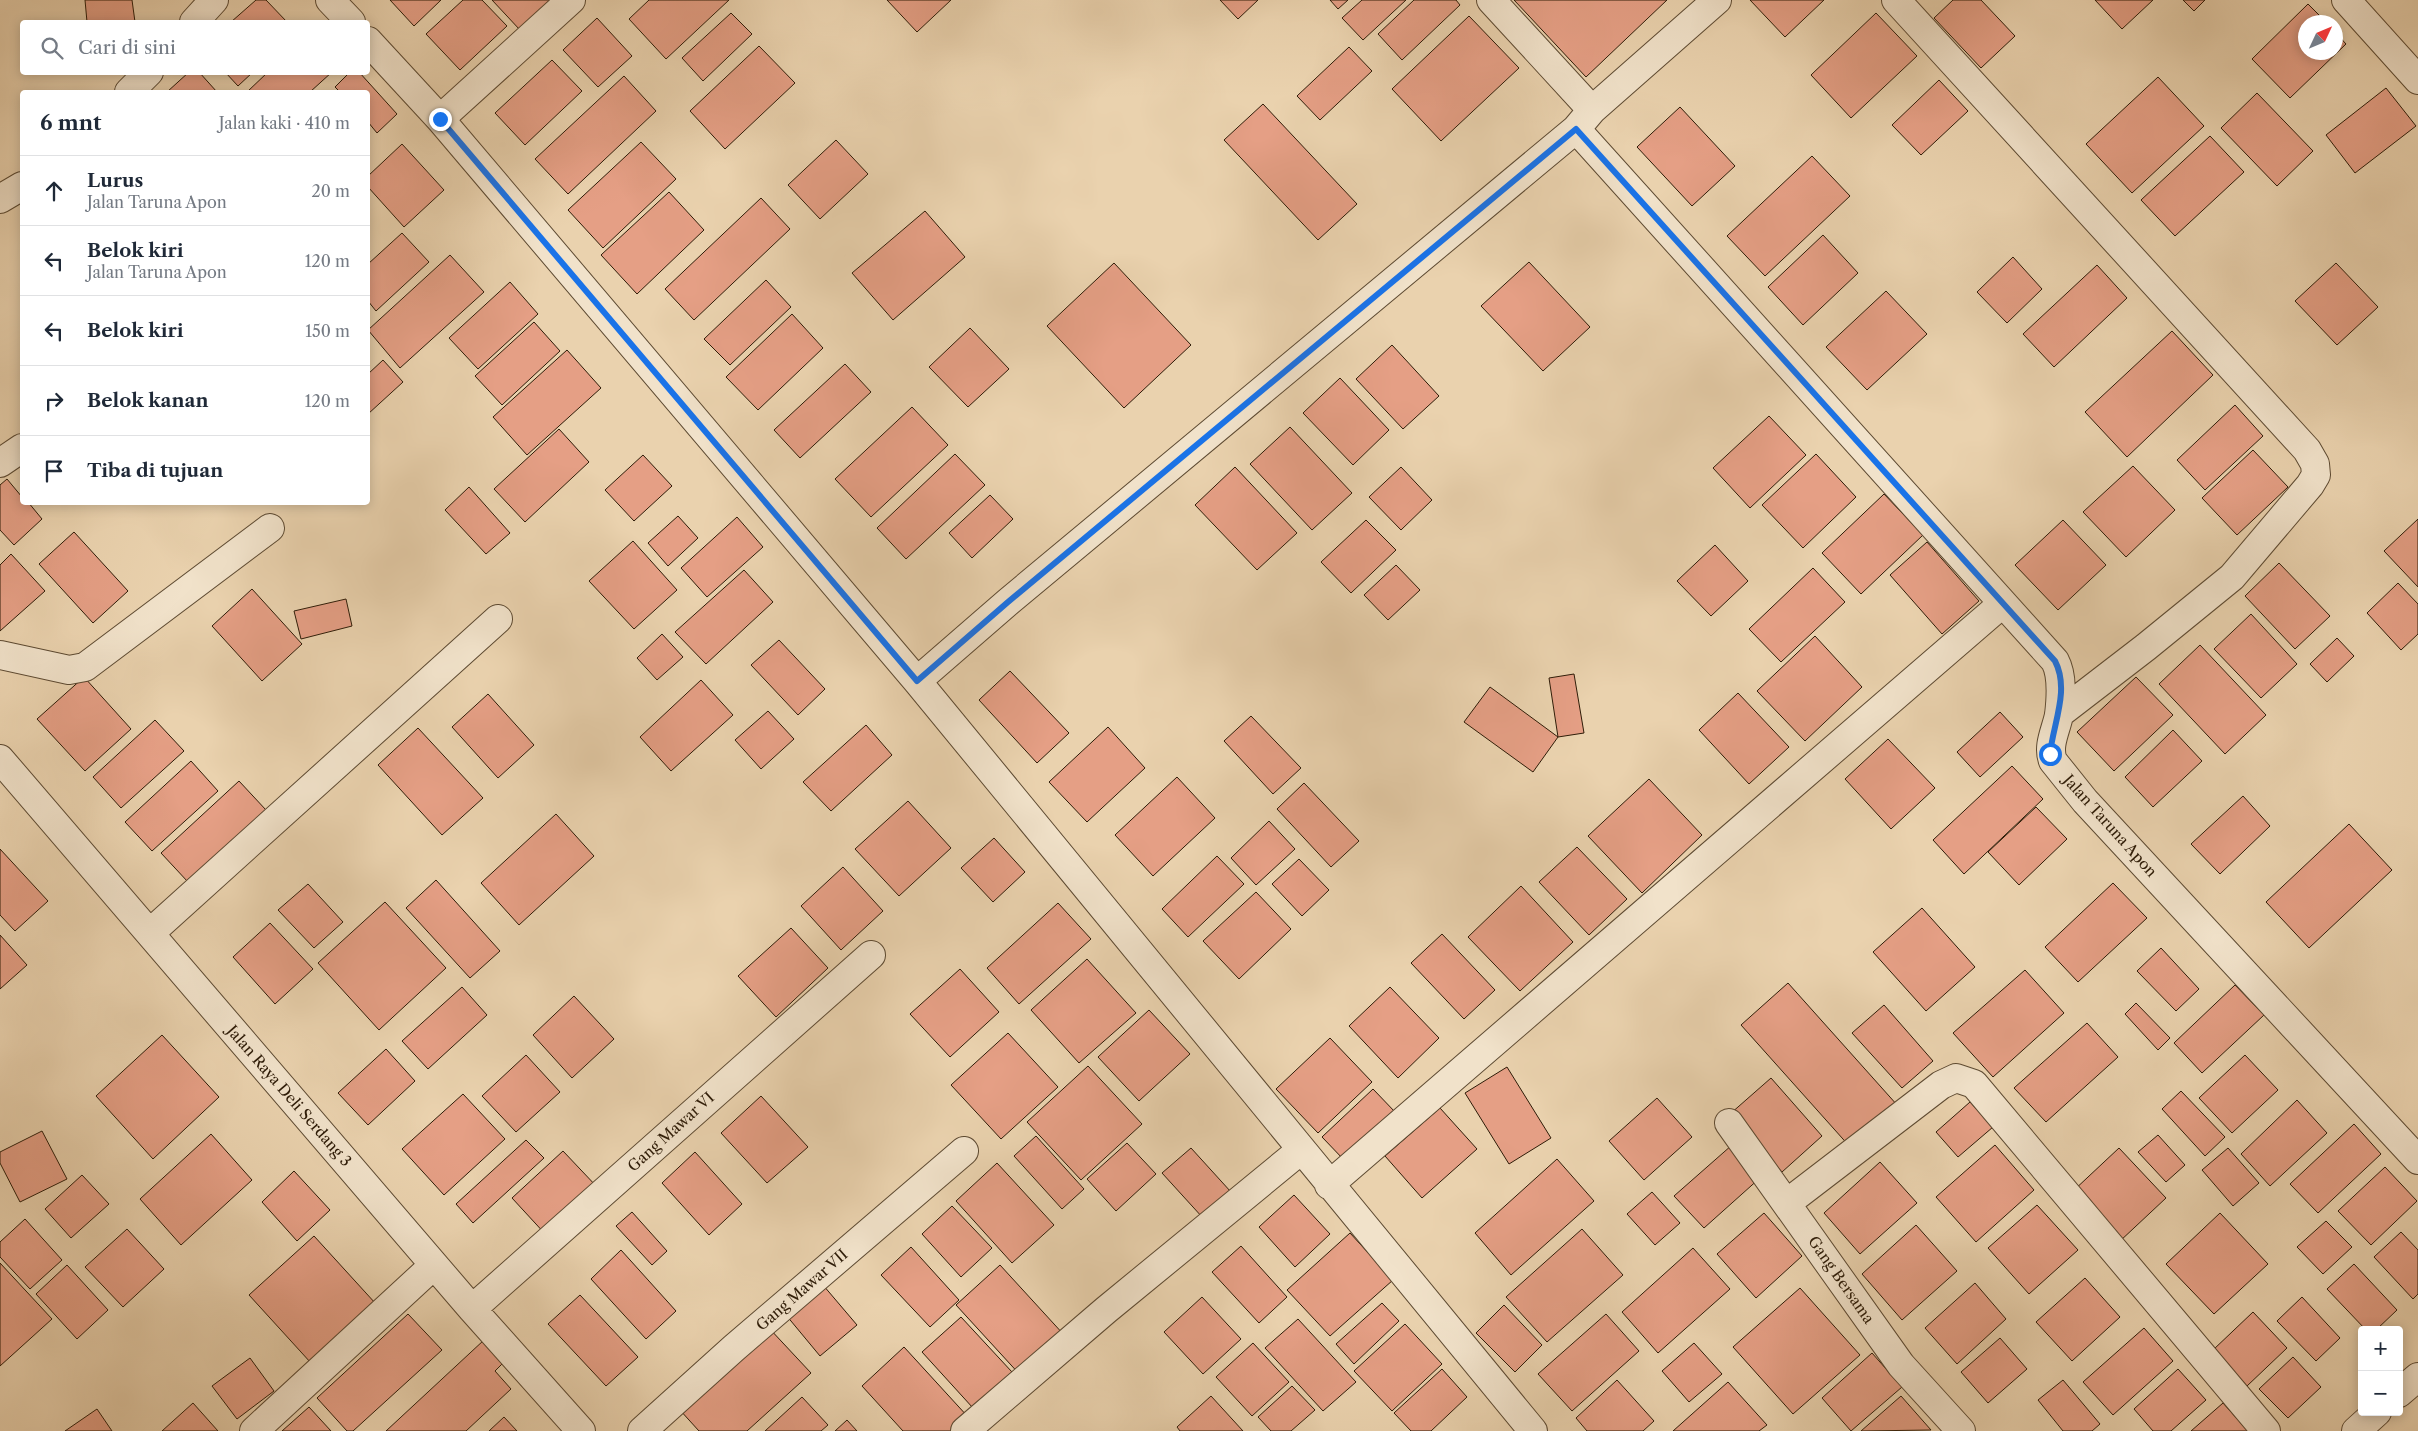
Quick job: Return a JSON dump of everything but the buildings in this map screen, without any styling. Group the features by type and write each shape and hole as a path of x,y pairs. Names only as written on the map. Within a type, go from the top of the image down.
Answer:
{"street":[{"path":"196,20 214,0"},
{"path":"330,0 349,20"},
{"path":"440,119 572,0"},
{"name":"Jalan Taruna Apon","path":"1491,0 1584,119 2002,604 2055,661 2060,676 2059,714 2050,754 2053,761 2085,801 2418,1160"},
{"path":"917,681 1008,602 1584,119 1716,0"},
{"path":"1896,0 2307,450 2315,464 2316,475 2310,485 2232,576 2146,647 2059,714"},
{"path":"2346,0 2418,80"},
{"path":"370,43 440,119 917,681 1329,1185 1533,1431"},
{"path":"131,90 146,75"},
{"path":"0,199 20,187"},
{"path":"0,463 20,449"},
{"path":"0,655 69,670 85,667 270,528"},
{"path":"1329,1185 2002,604"},
{"path":"150,933 498,619"},
{"name":"Jalan Raya Deli Serdang 3","path":"0,759 472,1309 581,1431"},
{"name":"Gang Mawar VI","path":"472,1309 871,955"},
{"path":"1788,1204 1941,1084 1956,1078 1974,1084 2266,1431"},
{"name":"Gang Bersama","path":"1729,1124 1788,1204 1901,1365 1961,1431"},
{"path":"965,1431 1106,1310 1301,1150"},
{"name":"Gang Mawar VII","path":"642,1431 734,1348 964,1151"},
{"path":"254,1431 434,1265"},
{"path":"2403,1390 2418,1377"},
{"path":"2356,1431 2373,1416"}],"route":[{"path":"440,119 917,681 1008,602 1576,129 2055,661 2059,668 2060,676 2059,714 2050,754"}]}
